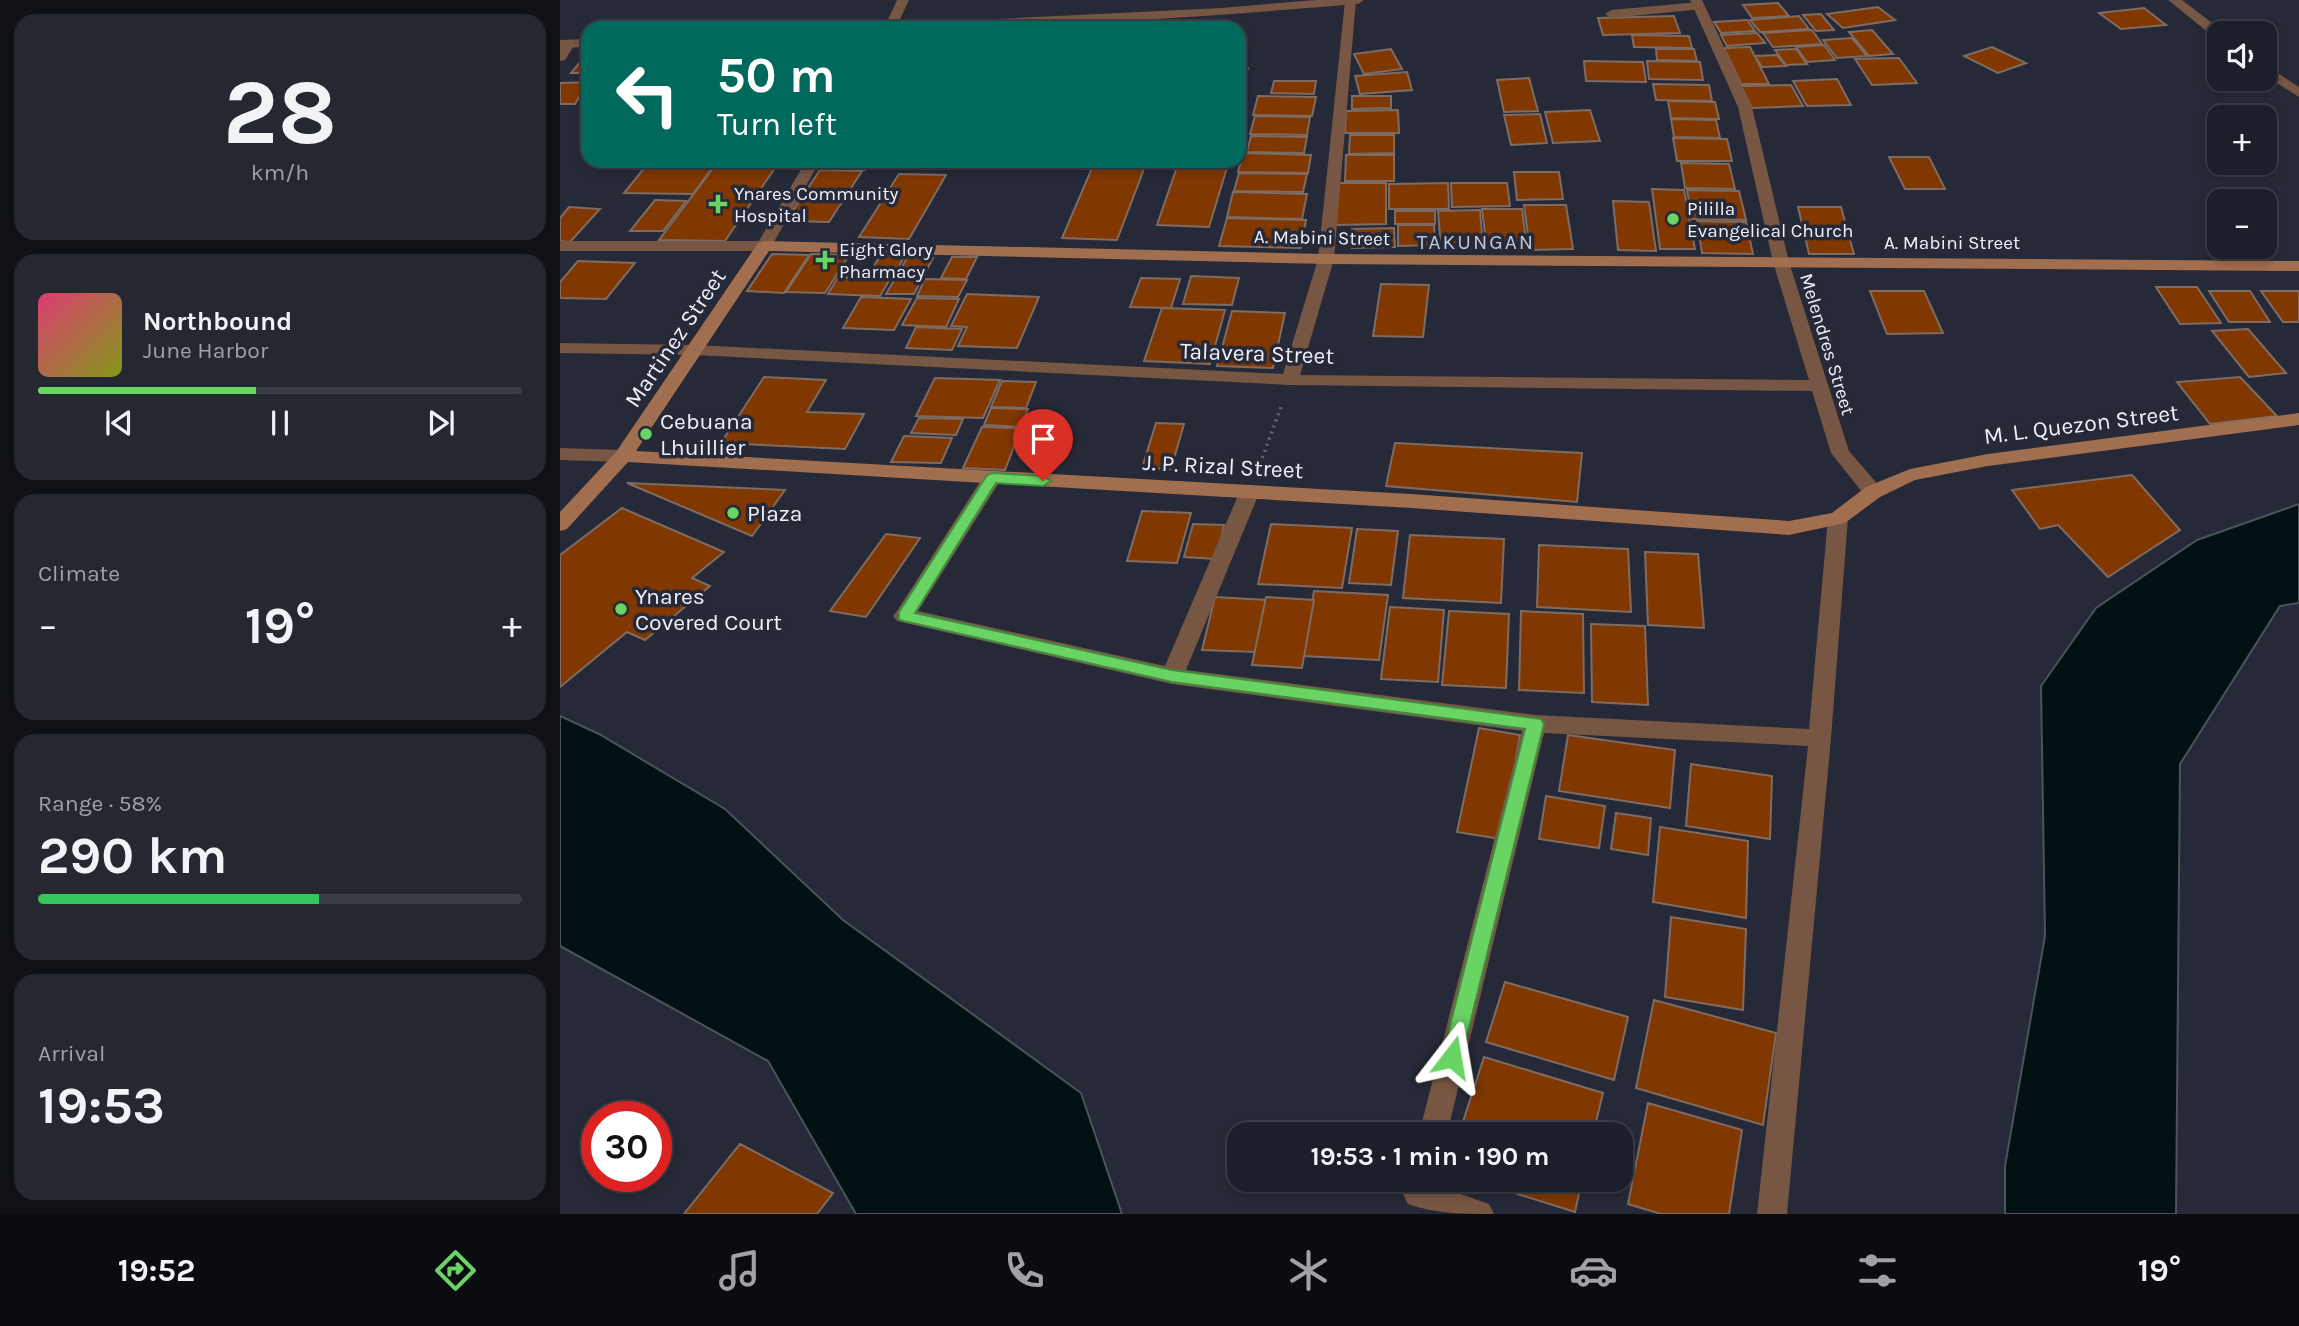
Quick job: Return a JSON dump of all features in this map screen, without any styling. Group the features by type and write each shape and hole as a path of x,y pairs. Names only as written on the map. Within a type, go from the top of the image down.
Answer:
{"main road":[{"name":"A. Mabini Street","path":"764,246 1326,259 2299,266"},
{"name":"Martinez Street","path":"560,524 623,456 764,246"},
{"name":"M. L. Quezon Street","path":"1873,492 1910,475 1988,460 2299,419"},
{"name":"J. P. Rizal Street","path":"623,456 1250,491 1789,528 1838,518 1873,492"}],"street":[{"path":"895,21 903,0"},
{"path":"2174,0 2207,25"},
{"path":"1039,21 1208,13 1354,1 1326,259 1290,380"},
{"path":"1611,14 1698,3"},
{"name":"Melendres Street","path":"1698,3 1745,107 1781,262 1840,453 1873,492"},
{"path":"560,57 565,44"},
{"path":"2277,77 2299,93"},
{"path":"560,246 764,246 809,168"},
{"name":"Talavera Street","path":"560,348 694,350 1290,380 1820,386"},
{"name":"J. P. Rizal Street","path":"560,454 623,456"},
{"path":"992,478 904,616 1172,676 1535,724 1820,738"},
{"path":"1172,676 1250,491"},
{"path":"1772,1214 1820,738 1838,518"},
{"path":"1436,1122 1535,724"},
{"path":"1419,1192 1479,1214"}],"path":[{"path":"1250,491 1290,380"}],"shaded area":[{"path":"2299,504 2299,603 2280,606 2180,764 2176,1214 2005,1214 2005,1166 2045,936 2041,686 2096,608 2197,540"},
{"path":"560,716 599,734 725,809 843,920 1081,1093 1122,1214 856,1214 768,1061 560,946"}],"building":[{"path":"1778,3 1789,16 1752,18 1743,5"},
{"path":"1878,7 1895,20 1843,28 1827,14"},
{"path":"2144,8 2166,25 2121,29 2099,13"},
{"path":"1821,14 1834,30 1816,31 1803,15"},
{"path":"1674,16 1680,33 1603,35 1598,18"},
{"path":"1799,16 1809,29 1760,32 1750,20"},
{"path":"1747,20 1755,31 1721,33 1714,22"},
{"path":"1812,30 1822,44 1773,47 1763,33"},
{"path":"1872,30 1893,54 1869,56 1849,32"},
{"path":"1757,33 1765,43 1727,46 1721,35"},
{"path":"1632,35 1689,36 1692,48 1634,47"},
{"path":"1852,38 1867,56 1837,58 1823,40"},
{"path":"1824,45 1835,60 1807,62 1796,47"},
{"path":"1750,47 1769,84 1741,84 1724,48"},
{"path":"1992,47 2026,63 1998,73 1964,56"},
{"path":"1391,49 1402,69 1364,74 1354,54"},
{"path":"1656,49 1694,49 1697,61 1657,60"},
{"path":"1796,49 1807,64 1786,65 1775,50"},
{"path":"1777,55 1786,66 1762,67 1755,56"},
{"path":"1899,58 1917,83 1872,85 1855,59"},
{"path":"581,61 581,73 571,73"},
{"path":"1584,61 1643,62 1646,82 1586,81"},
{"path":"1647,61 1700,62 1703,80 1649,79"},
{"path":"1407,72 1412,90 1360,94 1355,76"},
{"path":"1529,78 1538,111 1504,112 1497,80"},
{"path":"1837,79 1851,105 1807,106 1793,81"},
{"path":"1274,81 1316,81 1314,94 1271,93"},
{"path":"581,82 581,94 575,104 560,104 560,83"},
{"path":"1653,84 1709,85 1712,101 1656,100"},
{"path":"1791,85 1803,106 1752,108 1741,86"},
{"path":"1258,96 1316,97 1312,116 1253,115"},
{"path":"1352,96 1391,96 1391,108 1352,109"},
{"path":"1668,101 1715,102 1719,119 1671,118"},
{"path":"1398,110 1399,133 1345,133 1346,111"},
{"path":"1590,110 1600,141 1553,143 1545,112"},
{"path":"1540,114 1547,143 1511,145 1504,115"},
{"path":"1255,116 1310,117 1307,135 1250,134"},
{"path":"1671,119 1716,120 1720,138 1674,137"},
{"path":"1350,135 1394,135 1394,153 1349,154"},
{"path":"1251,136 1307,137 1304,153 1247,152"},
{"path":"1673,138 1727,139 1732,161 1677,161"},
{"path":"1246,153 1311,155 1308,173 1238,172 1239,168 1246,168"},
{"path":"1346,155 1394,155 1394,181 1345,181"},
{"path":"1889,157 1929,157 1945,189 1905,189"},
{"path":"1681,163 1729,164 1735,189 1685,188"},
{"path":"644,168 712,168 693,194 624,193"},
{"name":"Ynares Community Hospital","path":"713,168 775,168 725,241 659,240"},
{"path":"815,168 866,168 865,170"},
{"path":"1092,168 1144,168 1117,240 1062,238"},
{"path":"1177,168 1227,168 1209,227 1157,225"},
{"path":"820,170 862,171 829,222 786,221"},
{"path":"1514,172 1559,172 1563,199 1517,200"},
{"path":"1239,173 1307,174 1303,192 1234,191"},
{"path":"899,174 946,175 909,239 859,237"},
{"path":"1338,183 1386,183 1386,224 1336,225"},
{"path":"1448,183 1449,209 1389,209 1389,184"},
{"path":"1451,183 1507,183 1510,206 1452,207"},
{"name":"Pililla Evangelical Church","path":"1652,189 1684,190 1695,249 1660,249"},
{"path":"1687,190 1739,191 1746,220 1692,219"},
{"path":"1233,192 1307,194 1302,219 1227,217"},
{"path":"655,200 686,201 663,231 630,231"},
{"path":"1613,201 1649,202 1656,251 1618,250"},
{"path":"1524,205 1566,205 1573,249 1530,250"},
{"path":"569,207 600,209 570,242 560,241 560,218"},
{"path":"1798,207 1841,207 1854,254 1809,254"},
{"path":"1482,209 1522,209 1526,241 1486,242"},
{"path":"1480,210 1483,248 1441,249 1438,211"},
{"path":"1395,211 1435,211 1435,224 1395,224"},
{"path":"1227,218 1306,220 1301,248 1219,246"},
{"path":"1697,221 1746,222 1753,254 1702,253"},
{"path":"1398,225 1434,225 1435,245 1398,246"},
{"path":"1394,228 1395,247 1352,248 1352,229"},
{"path":"772,254 809,255 784,293 747,291"},
{"path":"811,254 849,255 825,293 786,292"},
{"path":"881,254 905,255 893,277 868,277"},
{"path":"952,257 977,257 966,279 941,278"},
{"path":"907,258 933,258 914,294 886,294"},
{"path":"578,261 635,263 606,299 560,298 560,282"},
{"path":"1191,276 1239,278 1232,305 1183,304"},
{"path":"838,277 890,279 880,296 828,294"},
{"path":"1141,278 1180,279 1171,308 1130,307"},
{"path":"925,279 967,280 958,297 917,296"},
{"path":"1381,284 1429,285 1423,337 1373,336"},
{"path":"2156,287 2197,287 2221,323 2180,324"},
{"path":"1870,291 1924,291 1943,333 1887,334"},
{"path":"2209,291 2250,291 2270,322 2229,322"},
{"path":"2261,291 2299,291 2299,322 2283,322"},
{"path":"967,294 1039,297 1017,348 958,346 967,327 951,326"},
{"path":"861,297 911,299 894,330 843,328"},
{"path":"917,298 959,299 946,327 902,325"},
{"path":"1162,308 1225,310 1210,364 1144,361"},
{"path":"1232,311 1285,313 1273,368 1217,366"},
{"path":"916,327 962,329 952,350 906,348"},
{"path":"2248,329 2286,373 2249,377 2212,331"},
{"path":"764,377 826,380 807,412 864,414 845,449 721,443"},
{"path":"2240,377 2277,416 2210,424 2177,382"},
{"path":"935,378 1000,380 983,418 916,416"},
{"path":"1002,381 1036,382 1026,408 991,407"},
{"path":"991,408 1028,409 1021,427 984,425"},
{"path":"919,418 963,419 956,435 911,433"},
{"path":"1156,423 1184,424 1171,469 1142,468"},
{"path":"982,427 1021,428 1005,470 963,468"},
{"path":"904,436 952,438 941,463 891,462"},
{"path":"1395,443 1582,453 1577,502 1386,486"},
{"path":"2132,475 2180,530 2108,577 2058,525 2040,529 2012,490"},
{"name":"Plaza","path":"627,483 785,490 752,536"},
{"name":"Ynares Covered Court","path":"622,508 724,552 692,578 710,586 645,640 627,632 560,687 560,555"},
{"path":"1142,511 1191,513 1177,563 1127,561"},
{"path":"1193,524 1224,525 1216,559 1184,557"},
{"path":"1271,524 1352,528 1342,588 1258,584"},
{"path":"1357,529 1398,531 1391,585 1349,583"},
{"path":"886,534 920,538 866,617 830,611"},
{"path":"1410,535 1504,539 1501,603 1403,598"},
{"path":"1539,545 1628,549 1631,612 1537,607"},
{"path":"1645,552 1698,554 1704,628 1648,625"},
{"path":"1314,591 1388,595 1379,660 1303,656"},
{"path":"1215,597 1267,600 1256,652 1202,650"},
{"path":"1266,597 1314,600 1302,668 1252,665"},
{"path":"1390,607 1444,610 1438,682 1381,679"},
{"path":"1449,611 1509,614 1506,688 1442,685"},
{"path":"1521,611 1583,614 1584,693 1519,690"},
{"path":"1591,624 1645,626 1648,705 1592,702"},
{"path":"1479,728 1520,735 1501,839 1457,832"},
{"path":"1568,735 1675,750 1670,808 1559,791"},
{"path":"1691,764 1772,776 1770,839 1686,826"},
{"path":"1546,796 1605,806 1599,848 1539,839"},
{"path":"1616,813 1651,818 1648,855 1611,849"},
{"path":"1660,827 1748,841 1746,918 1653,902"},
{"path":"1671,917 1746,929 1743,1010 1665,997"},
{"path":"1505,982 1628,1017 1614,1080 1486,1042"},
{"path":"1654,1000 1776,1033 1763,1125 1636,1088"},
{"path":"1484,1057 1603,1093 1596,1122 1463,1122"},
{"path":"1648,1103 1742,1130 1729,1214 1661,1214 1628,1204 1630,1192 1633,1192 1633,1179"},
{"path":"740,1144 833,1193 817,1214 684,1214"},
{"path":"1511,1192 1579,1192 1575,1212"}],"place":[{"name":"Ynares Community Hospital","path":"718,204"},
{"name":"Pililla Evangelical Church","path":"1673,219"},
{"name":"Eight Glory Pharmacy","path":"825,260"},
{"name":"Cebuana Lhuillier","path":"646,434"},
{"name":"Plaza","path":"733,513"},
{"name":"Ynares Covered Court","path":"621,609"}],"district":[{"name":"TAKUNGAN","path":"1476,242"}],"route":[{"path":"1043,481 992,478 904,616 1172,676 1535,724 1452,1057"}]}
